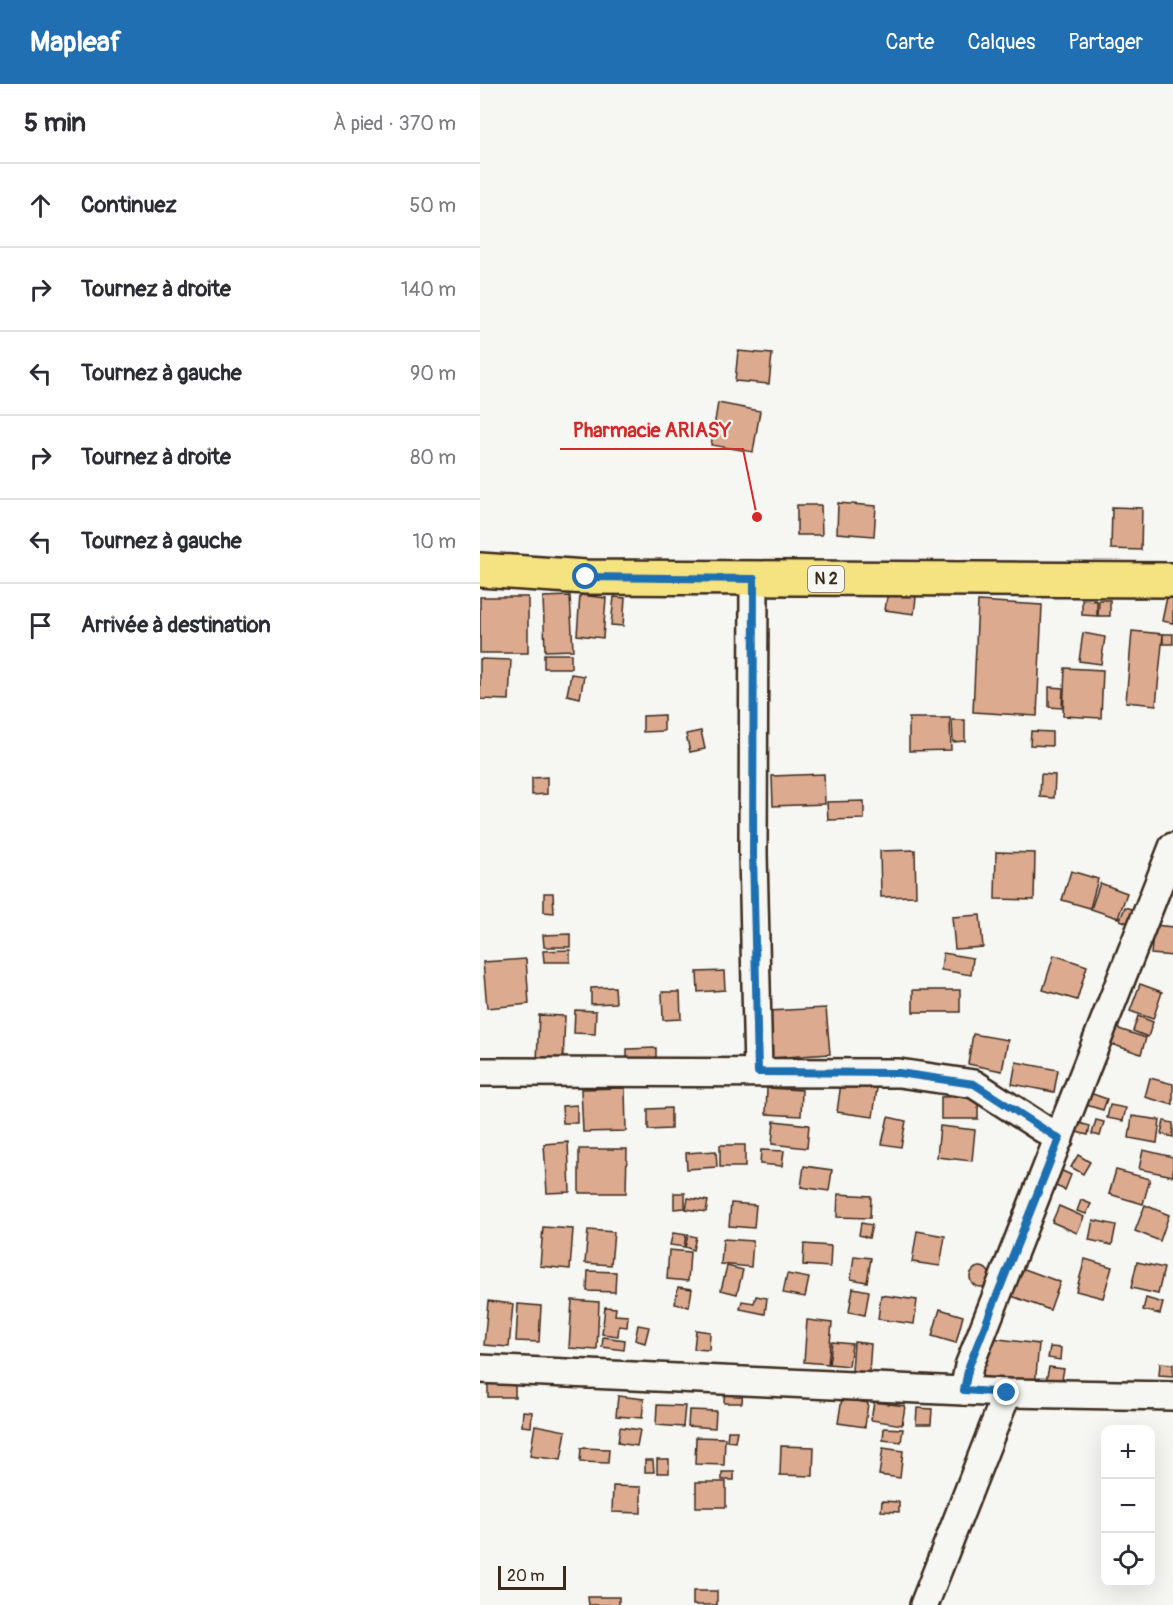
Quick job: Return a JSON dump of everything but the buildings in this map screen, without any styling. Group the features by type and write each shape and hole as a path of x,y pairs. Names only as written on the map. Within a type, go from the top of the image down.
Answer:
{"main road":[{"name":"N 2","path":"480,570 586,577 1173,580"}],"street":[{"path":"754,579 753,854 758,1072"},
{"path":"964,1390 969,1366 1173,847"},
{"path":"480,1072 899,1073 974,1084 1059,1139"},
{"path":"480,1369 1007,1393 1173,1396"},
{"path":"924,1605 1007,1393"}],"place":[{"name":"Pharmacie ARIASY","path":"757,517"}],"route":[{"path":"586,577 754,579 753,854 758,1072 899,1073 974,1084 1059,1139 969,1366 964,1390 1007,1393"}]}
